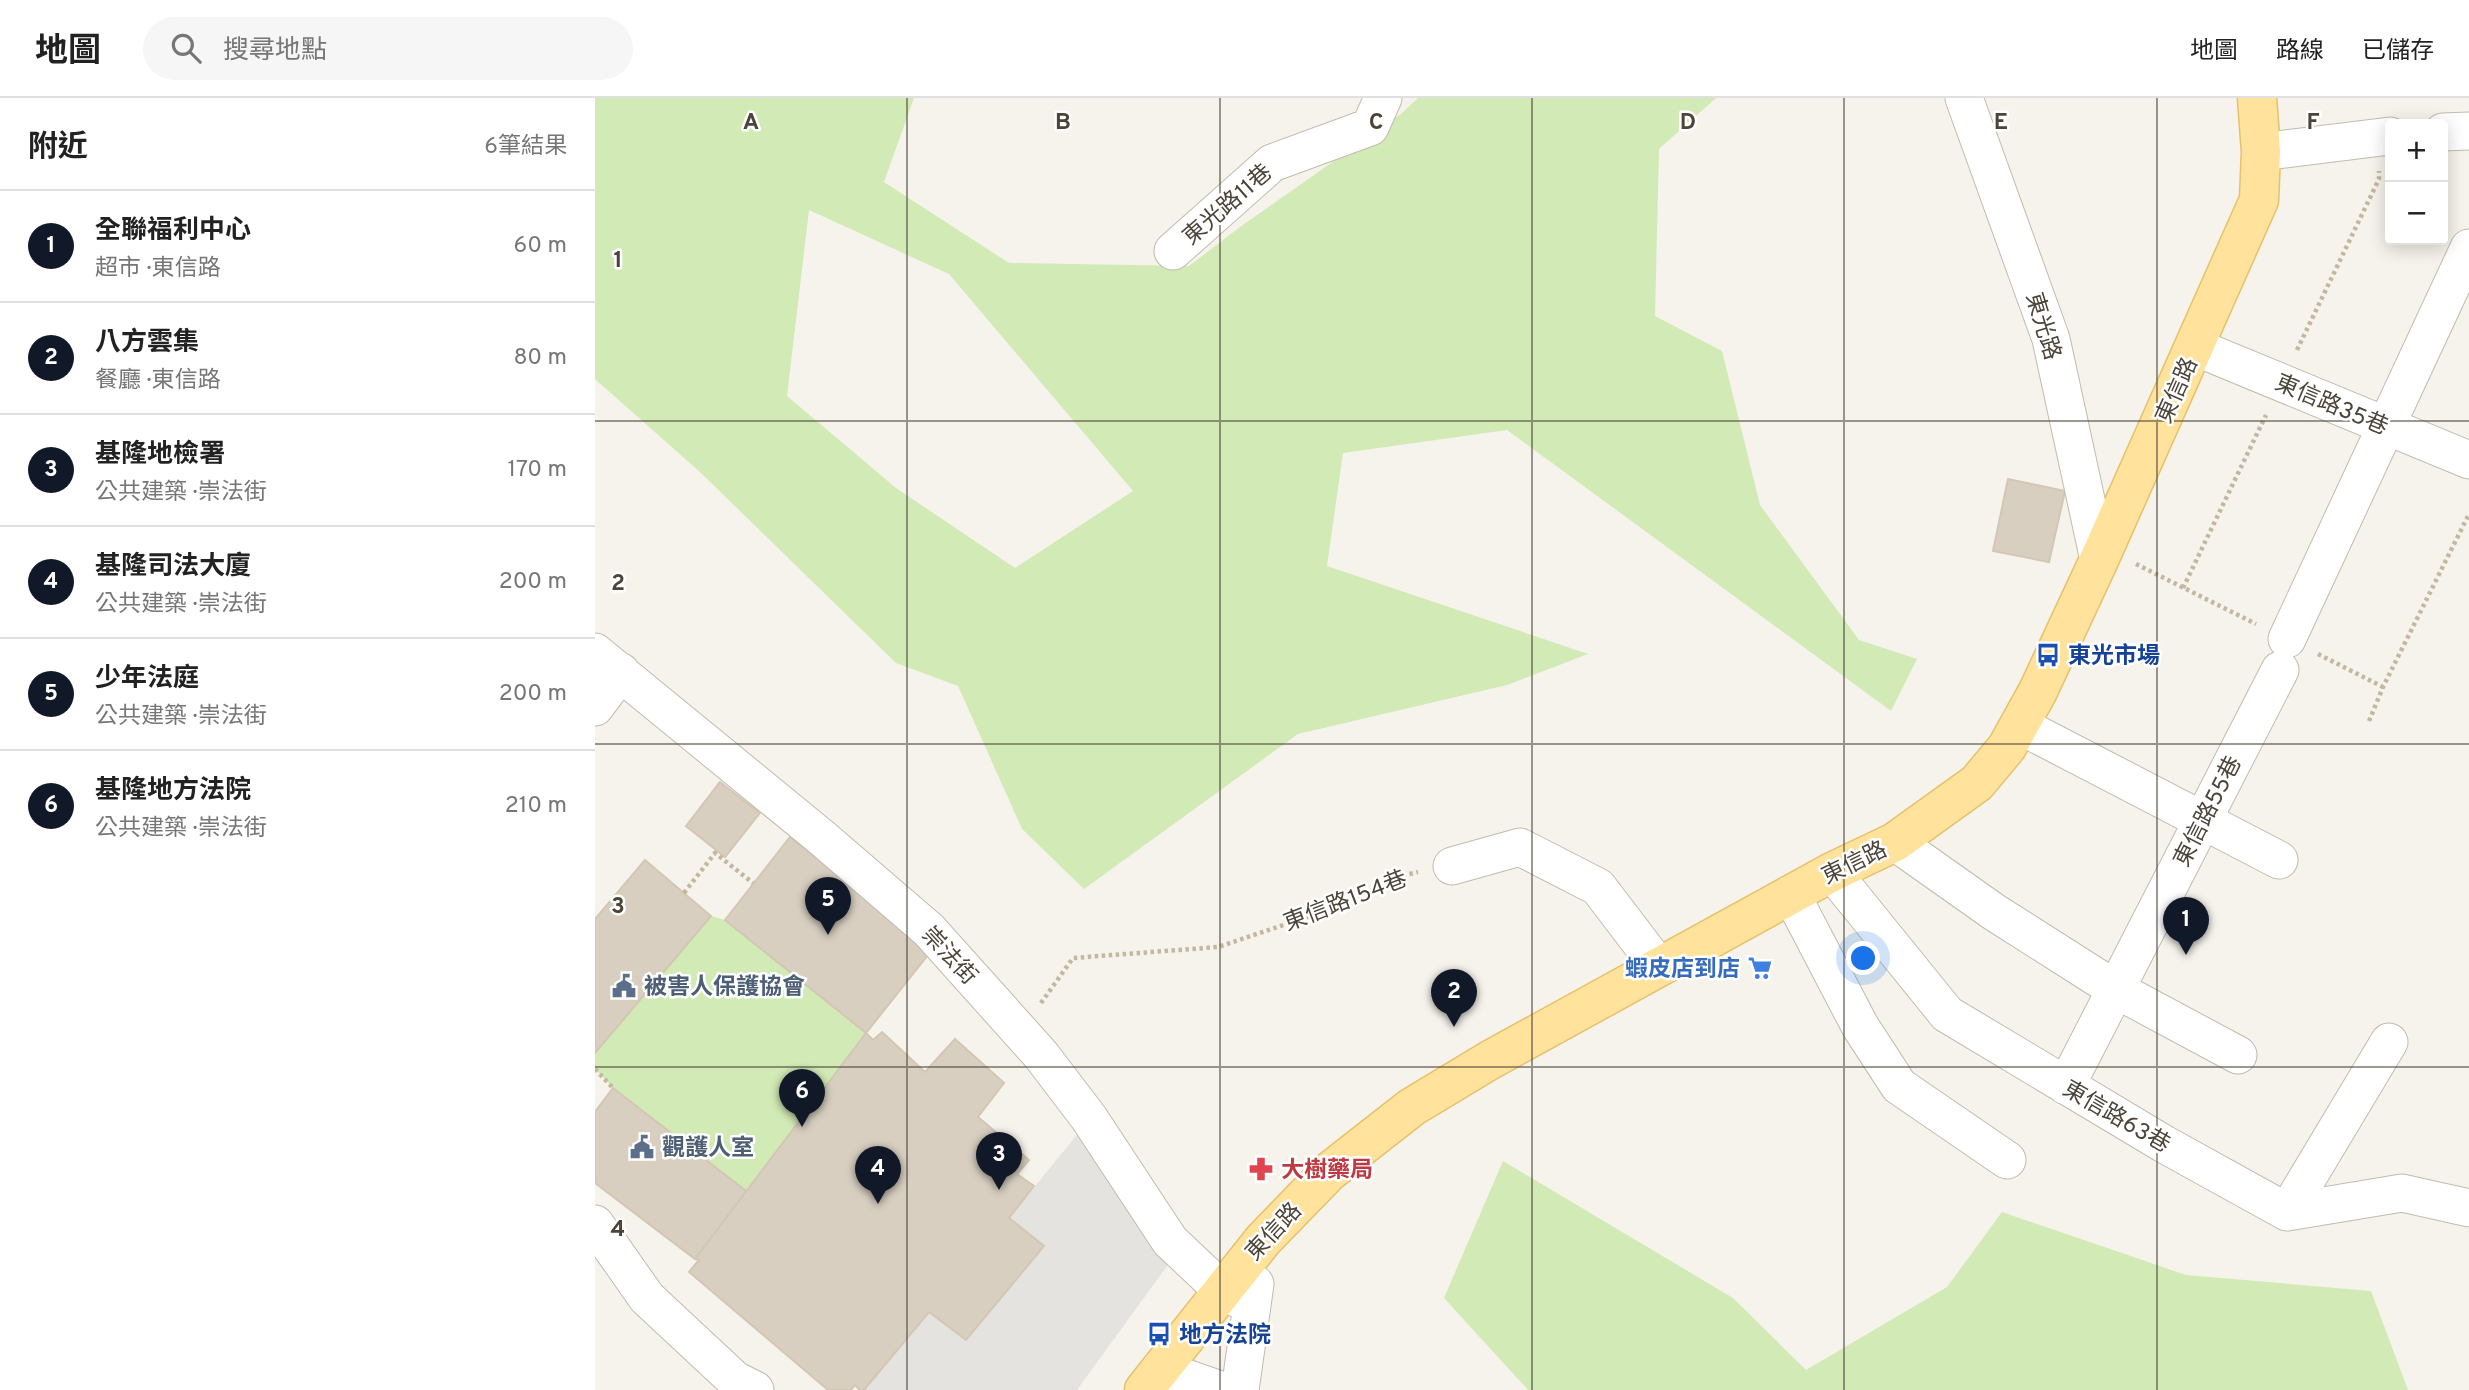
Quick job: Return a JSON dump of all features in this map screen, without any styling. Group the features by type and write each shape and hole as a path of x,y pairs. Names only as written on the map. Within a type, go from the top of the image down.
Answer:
{"main road":[{"name":"東信路","path":"1153,1384 1236,1298 1263,1240 1329,1172 1412,1107 1490,1060 1791,894 1895,842 1977,783 2007,747 2038,691 2259,200 2261,152 2257,98"}],"street":[{"name":"東光路11巷","path":"1173,251 1272,163 1370,127 1383,98"},
{"name":"東光路","path":"1964,98 2051,339 2099,560"},
{"path":"2448,132 2469,131"},
{"path":"2261,152 2384,137"},
{"name":"東信路55巷","path":"2066,1086 2283,655 2469,247"},
{"name":"東信路35巷","path":"2195,347 2469,460"},
{"path":"595,707 608,662"},
{"name":"崇法街","path":"608,662 821,837 929,930 1021,1032 1089,1118 1170,1241 1236,1298"},
{"path":"2019,725 2279,860"},
{"path":"1895,842 1994,912 2115,989 2238,1055"},
{"path":"1452,866 1520,847 1598,887 1659,967"},
{"name":"東信路63巷","path":"1832,872 1947,1014 2066,1086 2287,1212"},
{"path":"1791,894 1860,1026 1899,1086 2007,1160"},
{"path":"2287,1212 2389,1042"},
{"path":"2287,1212 2402,1193 2469,1208"},
{"path":"595,1224 646,1298 735,1380 755,1390"},
{"path":"1236,1298 1240,1390"},
{"path":"1153,1384 1220,1390"}],"path":[{"path":"2183,587 2379,179 2384,137"},
{"path":"2369,721 2383,687 2469,514"},
{"path":"2099,560 2113,553 2183,587 2283,655 2383,687"},
{"path":"684,893 715,853 753,883"},
{"name":"東信路154巷","path":"1021,1032 1073,958 1218,947 1337,907 1401,876 1452,866"},
{"path":"595,1069 613,1088"}],"green space":[{"path":"595,98 914,98 884,182 1009,263 1189,266 1402,113 1418,98 1716,98 1659,149 1655,316 1722,351 1760,505 1859,640 1917,659 1891,711 1507,430 1343,453 1327,566 1588,654 1507,685 1298,734 1084,889 1022,829 958,686 896,663 701,473 595,379","holes":["809,210 949,274 1133,491 1015,568 896,488 787,396"]},
{"path":"711,916 725,920 866,1033 746,1191 613,1088 595,1069 595,1053"},
{"path":"1503,1161 1733,1298 1806,1370 1947,1287 2002,1212 2186,1275 2371,1291 2408,1390 1528,1390 1444,1298"}],"shaded area":[{"path":"1080,1131 1170,1262 1077,1390 864,1390 929,1312 967,1340 1043,1246 1009,1218"}],"building":[{"path":"2008,479 2065,491 2049,562 1993,551"},
{"path":"720,782 760,813 725,857 686,826"},
{"path":"790,837 932,950 866,1033 725,920"},
{"name":"被害人保護協會","path":"645,860 711,916 595,1053 595,919"},
{"path":"882,1032 925,1072 955,1039 1004,1083 978,1117 1029,1160 1017,1174 1034,1186 1009,1218 1044,1246 966,1340 929,1312 864,1390 855,1385 851,1390 828,1390 689,1272 699,1260 695,1259 866,1033 873,1040"},
{"name":"觀護人室","path":"613,1088 746,1191 695,1259 595,1183 595,1112"}],"place":[{"name":"東光市場","path":"2048,655"},
{"name":"少年法庭","path":"828,935"},
{"name":"全聯福利中心","path":"2186,955"},
{"name":"蝦皮店到店","path":"1760,968"},
{"name":"被害人保護協會","path":"624,986"},
{"name":"八方雲集","path":"1454,1027"},
{"name":"基隆地方法院","path":"802,1127"},
{"name":"觀護人室","path":"642,1147"},
{"name":"大樹藥局","path":"1261,1169"},
{"name":"基隆地檢署","path":"999,1190"},
{"name":"基隆司法大廈","path":"878,1204"},
{"name":"地方法院","path":"1159,1334"}]}
